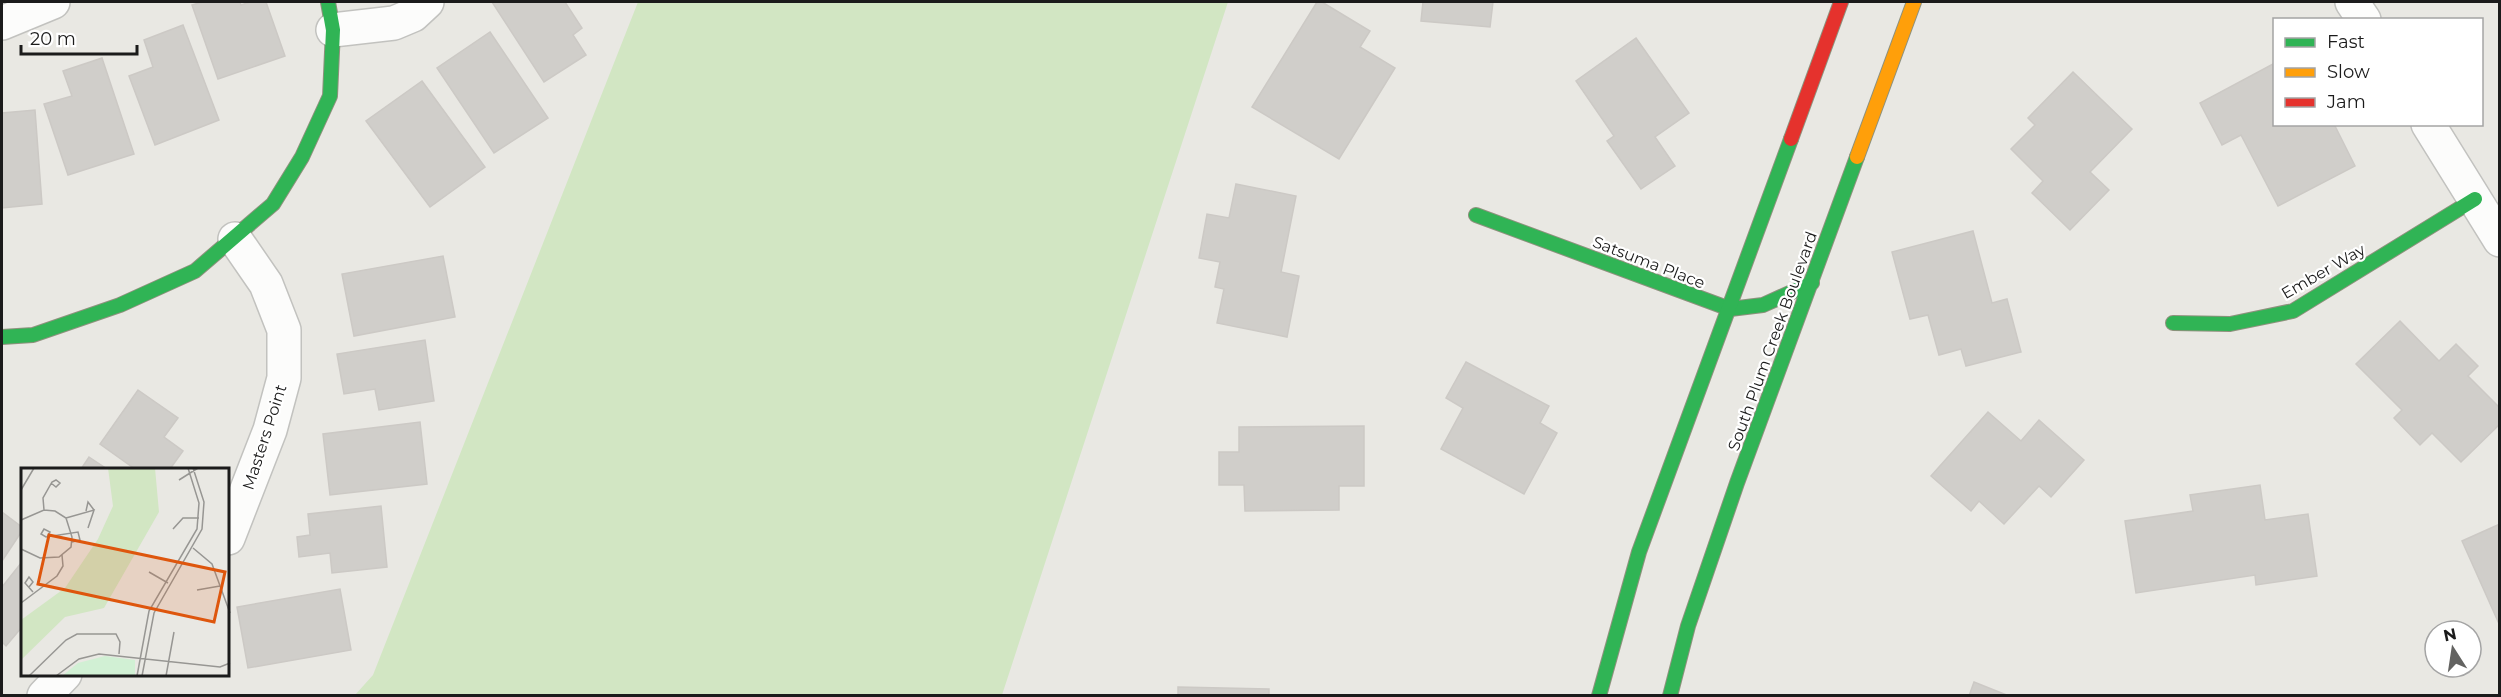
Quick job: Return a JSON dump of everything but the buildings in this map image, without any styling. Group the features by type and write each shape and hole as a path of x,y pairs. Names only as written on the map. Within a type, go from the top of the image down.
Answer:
{"street":[{"path":"2,14 8,2"},
{"path":"2,23 53,2"},
{"path":"2,337 33,335 120,305 195,271 273,204 302,157 330,96 330,16 394,23 413,15 427,2"},
{"path":"1599,696 1622,607 1672,460 1730,309 1841,2"},
{"name":"South Plum Creek Boulevard","path":"1670,696 1688,626 1705,574 1914,2"},
{"path":"2352,2 2363,18"},
{"path":"2429,126 2499,240"},
{"name":"Ember Way","path":"2173,323 2230,324 2293,310 2475,200"},
{"name":"Satsuma Place","path":"1476,215 1730,309 1763,305 1812,283"},
{"name":"Masters Point","path":"230,533 270,430 284,378 284,330 266,284 235,239"},
{"path":"44,696 64,676"}],"green space":[{"path":"638,2 1228,2 1002,695 355,695 373,675"}],"traffic: fast":[{"path":"2,337 33,335 120,305 195,271 273,204 302,157 330,96 333,30 328,2"},
{"path":"1599,696 1639,552 1791,139"},
{"path":"1670,696 1688,626 1737,483 1857,157"},
{"path":"2173,323 2230,324 2293,311 2475,199"},
{"path":"1476,215 1730,309 1763,305 1812,283"}],"traffic: slow":[{"path":"1857,157 1914,2"}],"traffic: jam":[{"path":"1791,139 1841,2"}]}
